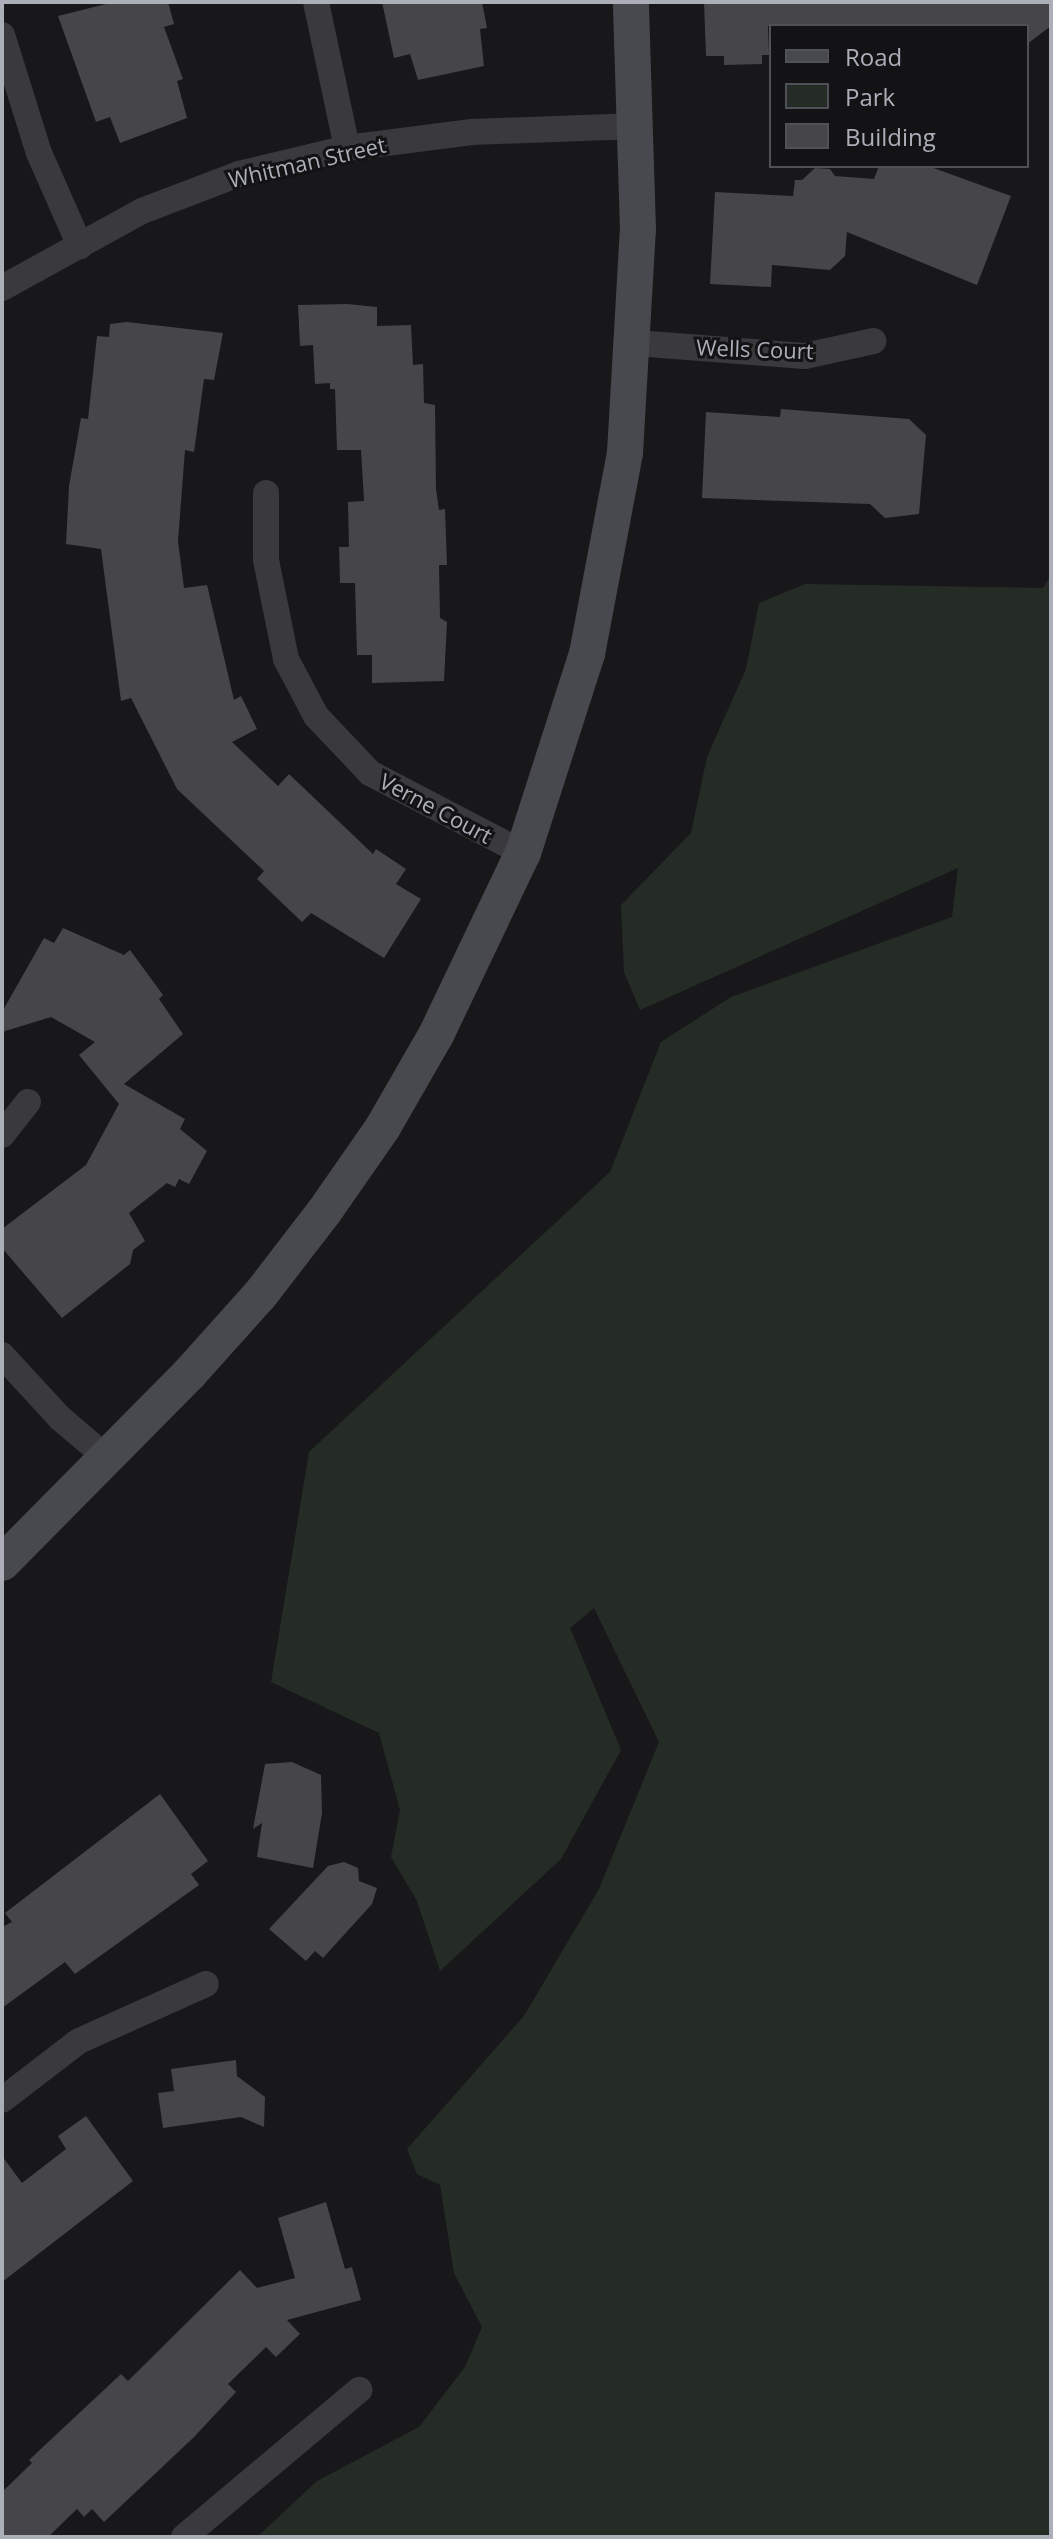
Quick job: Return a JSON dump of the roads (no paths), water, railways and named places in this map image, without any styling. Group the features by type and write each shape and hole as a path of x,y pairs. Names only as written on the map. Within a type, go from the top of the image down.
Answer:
{"main road":[{"path":"2,1563 260,1295 375,1139 436,1035 523,853 568,720 611,549 636,343 637,126 631,2"}],"street":[{"path":"316,2 347,148"},
{"path":"2,35 39,153 80,246"},
{"name":"Whitman Street","path":"2,288 142,211 239,174 347,148 472,132 637,126"},
{"name":"Wells Court","path":"636,343 805,356 873,341"},
{"name":"Verne Court","path":"266,493 266,560 286,659 316,716 370,773 523,853"},
{"path":"2,1135 28,1102"},
{"path":"2,1355 60,1418 106,1457"},
{"path":"2,2100 79,2041 206,1984"},
{"path":"184,2537 359,2390"}]}
